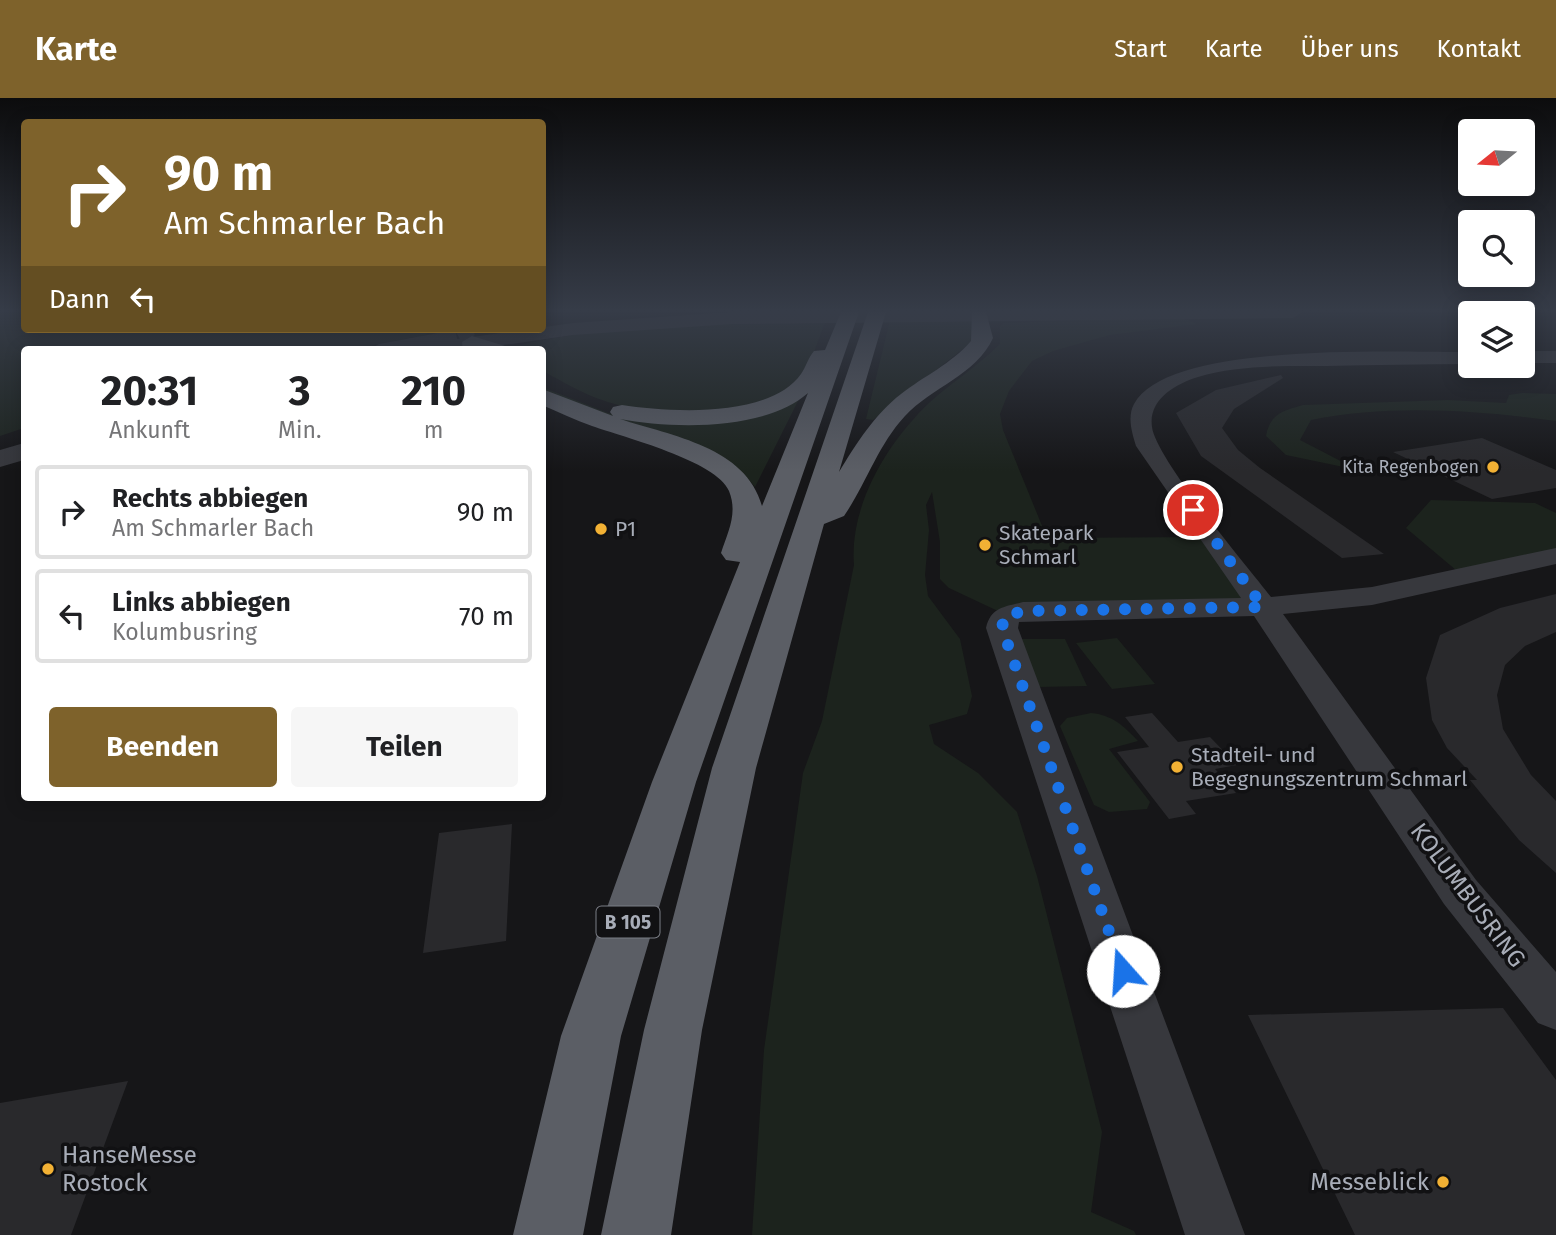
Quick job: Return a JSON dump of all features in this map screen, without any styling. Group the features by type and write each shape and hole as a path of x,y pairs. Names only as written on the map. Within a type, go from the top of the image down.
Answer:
{"highway":[{"path":"546,382 616,411 665,417 715,416 753,408 795,391 810,379 816,365"},
{"name":"B 105","path":"548,1235 591,1036 674,782 734,616 831,365"},
{"path":"635,1235 673,1030 734,768 807,529 868,365"},
{"path":"807,529 833,510 865,454 898,409 957,365"},
{"path":"546,398 599,420 694,452 720,464 737,479 747,498 750,512 726,585 734,616"}],"street":[{"name":"KOLUMBUSRING","path":"1234,365 1188,374 1147,399 1140,415 1147,446 1263,607 1460,892 1556,1008"},
{"path":"0,448 21,441"},
{"path":"0,459 21,452"},
{"path":"1216,1235 1002,628 1004,617 1023,611 1263,607 1372,596 1556,556"}],"shaded area":[{"path":"0,365 21,365 21,429 0,436"},
{"path":"546,365 809,365 788,390 766,401 739,408 679,412 650,410 605,401 546,373"},
{"path":"879,365 942,365 873,420 866,419"},
{"path":"976,365 1029,365 1009,391 1000,414 1003,430 1047,538 1201,537 1245,601 1000,612 949,588 940,579 940,542 932,492 926,505 929,530 925,575 928,596 960,639 972,696 967,714 929,725 934,744 978,773 1017,812 1037,876 1102,1132 1091,1212 1134,1231 1136,1235 752,1235 764,1050 803,773 822,721 854,565 858,520 864,498 885,456 914,419 938,395"},
{"path":"546,389 608,413 664,421 799,399 755,487 744,474 546,391"},
{"path":"1556,394 1556,421 1433,410 1371,412 1311,420 1300,440 1358,470 1286,455 1266,436 1278,414 1303,405 1448,400 1506,403 1509,395"},
{"path":"1431,500 1535,503 1556,513 1556,556 1463,576 1406,528"},
{"path":"1117,638 1155,684 1112,689 1076,643"},
{"path":"1020,639 1065,639 1087,686 1039,687"},
{"path":"1091,713 1117,722 1138,741 1109,749 1150,802 1147,809 1109,812 1094,805 1060,726 1067,718"}],"building":[{"path":"1281,375 1283,378 1234,409 1222,428 1238,450 1260,468 1384,554 1342,558 1201,456 1176,413 1216,390"},
{"name":"Kita Regenbogen","path":"1482,438 1556,470 1556,488 1492,499 1393,452"},
{"path":"1556,594 1556,632 1525,646 1505,665 1497,695 1503,729 1531,775 1556,801 1556,873 1519,840 1470,780 1477,780 1447,748 1432,720 1426,678 1440,635 1500,608"},
{"name":"Stadteil- und Begegnungszentrum Schmarl","path":"1152,713 1178,742 1210,737 1237,765 1215,769 1236,793 1186,801 1196,814 1169,819 1117,752 1149,747 1125,717"},
{"path":"512,824 506,941 423,953 439,833"},
{"path":"1503,1008 1556,1080 1556,1235 1355,1235 1248,1015"},
{"name":"HanseMesse Rostock","path":"128,1081 71,1235 0,1235 0,1103"}],"place":[{"name":"Kita Regenbogen","path":"1493,467"},
{"name":"P1","path":"601,529"},
{"name":"Skatepark Schmarl","path":"985,545"},
{"name":"Stadteil- und Begegnungszentrum Schmarl","path":"1177,767"},
{"name":"HanseMesse Rostock","path":"48,1169"},
{"name":"Messeblick","path":"1443,1182"}],"route":[{"path":"1123,971 1002,628 1004,617 1012,612 1023,611 1263,607 1193,510"}]}
